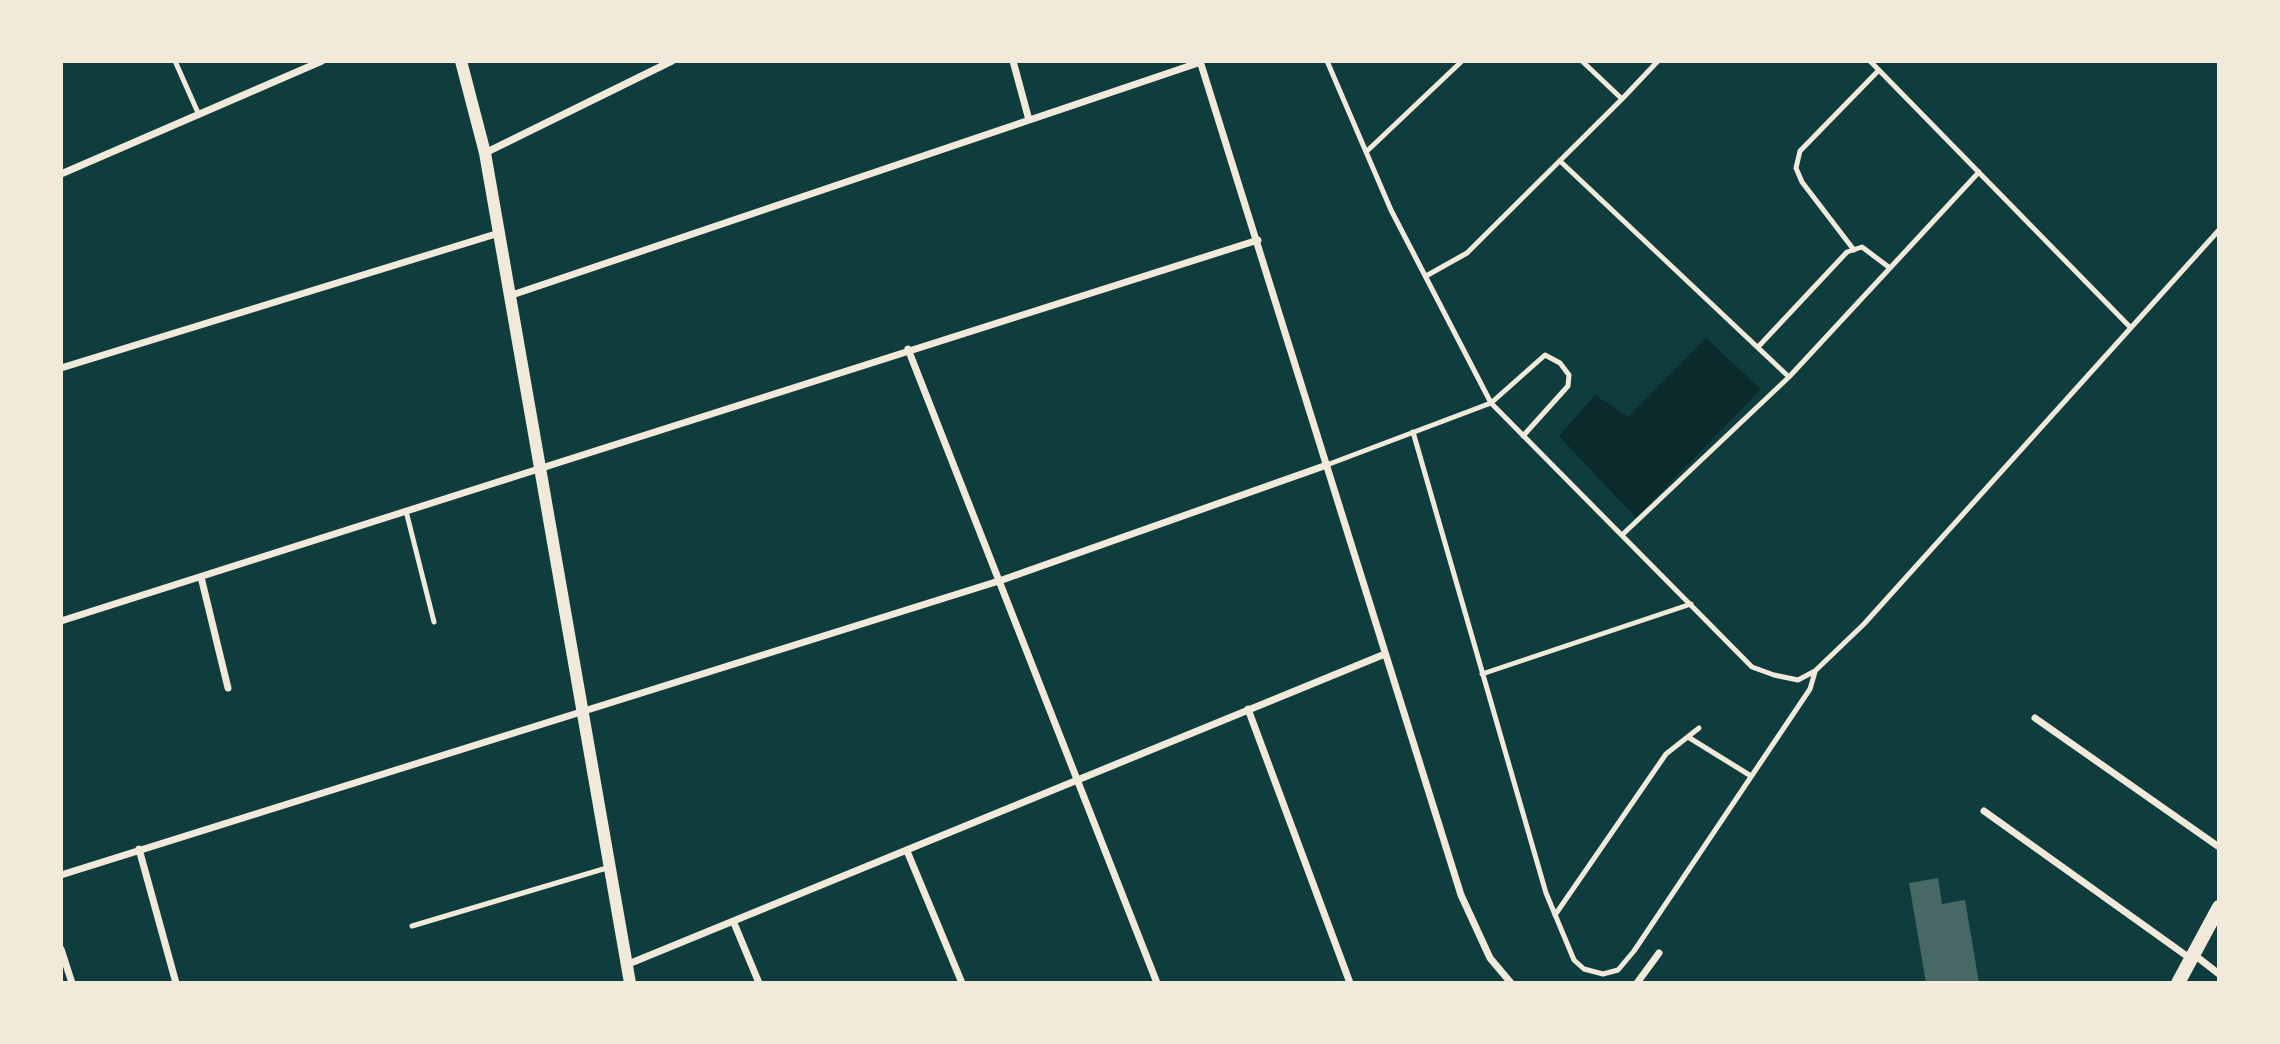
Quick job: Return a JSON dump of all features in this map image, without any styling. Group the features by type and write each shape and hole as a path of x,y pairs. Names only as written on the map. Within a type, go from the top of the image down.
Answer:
{"main road":[{"path":"2178,983 2219,907"}],"street":[{"path":"61,174 322,61"},
{"path":"461,61 485,153 630,983"},
{"path":"485,153 672,61"},
{"path":"1013,61 1029,120"},
{"path":"509,296 1200,62 1258,240 1324,466 1461,895 1490,958 1511,983"},
{"path":"61,368 499,233"},
{"path":"61,621 908,349 1258,240"},
{"path":"908,349 1002,580 1157,983"},
{"path":"61,875 1002,580 1324,466"},
{"path":"201,577 228,688"},
{"path":"626,965 1385,654"},
{"path":"1248,709 1350,983"},
{"path":"2035,718 2219,847"},
{"path":"1984,811 2219,974"},
{"path":"139,849 176,983"},
{"path":"907,851 962,983"},
{"path":"734,923 760,983"},
{"path":"61,949 72,983"},
{"path":"1637,983 1659,953"}],"lane":[{"path":"175,61 198,114"},
{"path":"1327,61 1391,211 1491,403 1752,667 1798,680 1815,671 1864,624 2219,230"},
{"path":"1366,152 1462,61"},
{"path":"1582,61 1622,99"},
{"path":"1426,276 1467,253 1658,61"},
{"path":"1870,61 2130,327"},
{"path":"1854,250 1802,182 1796,168 1800,151 1879,71"},
{"path":"1560,161 1789,377"},
{"path":"1622,535 1789,377 1979,172"},
{"path":"1758,347 1847,252 1862,247 1890,268"},
{"path":"1324,466 1491,403 1545,355 1560,363 1569,375 1568,386 1523,436"},
{"path":"1413,432 1546,893 1574,960 1592,973 1603,974 1618,970 1634,951 1810,689 1815,671"},
{"path":"407,511 434,622"},
{"path":"1482,674 1691,604"},
{"path":"1555,915 1666,754 1699,728"},
{"path":"1688,737 1751,776"},
{"path":"412,926 610,867"}],"water":[{"path":"1706,338 1761,389 1636,518 1559,436 1595,395 1628,417"}],"building":[{"path":"1938,878 1942,904 1965,900 1979,983 1926,983 1909,883"}]}
